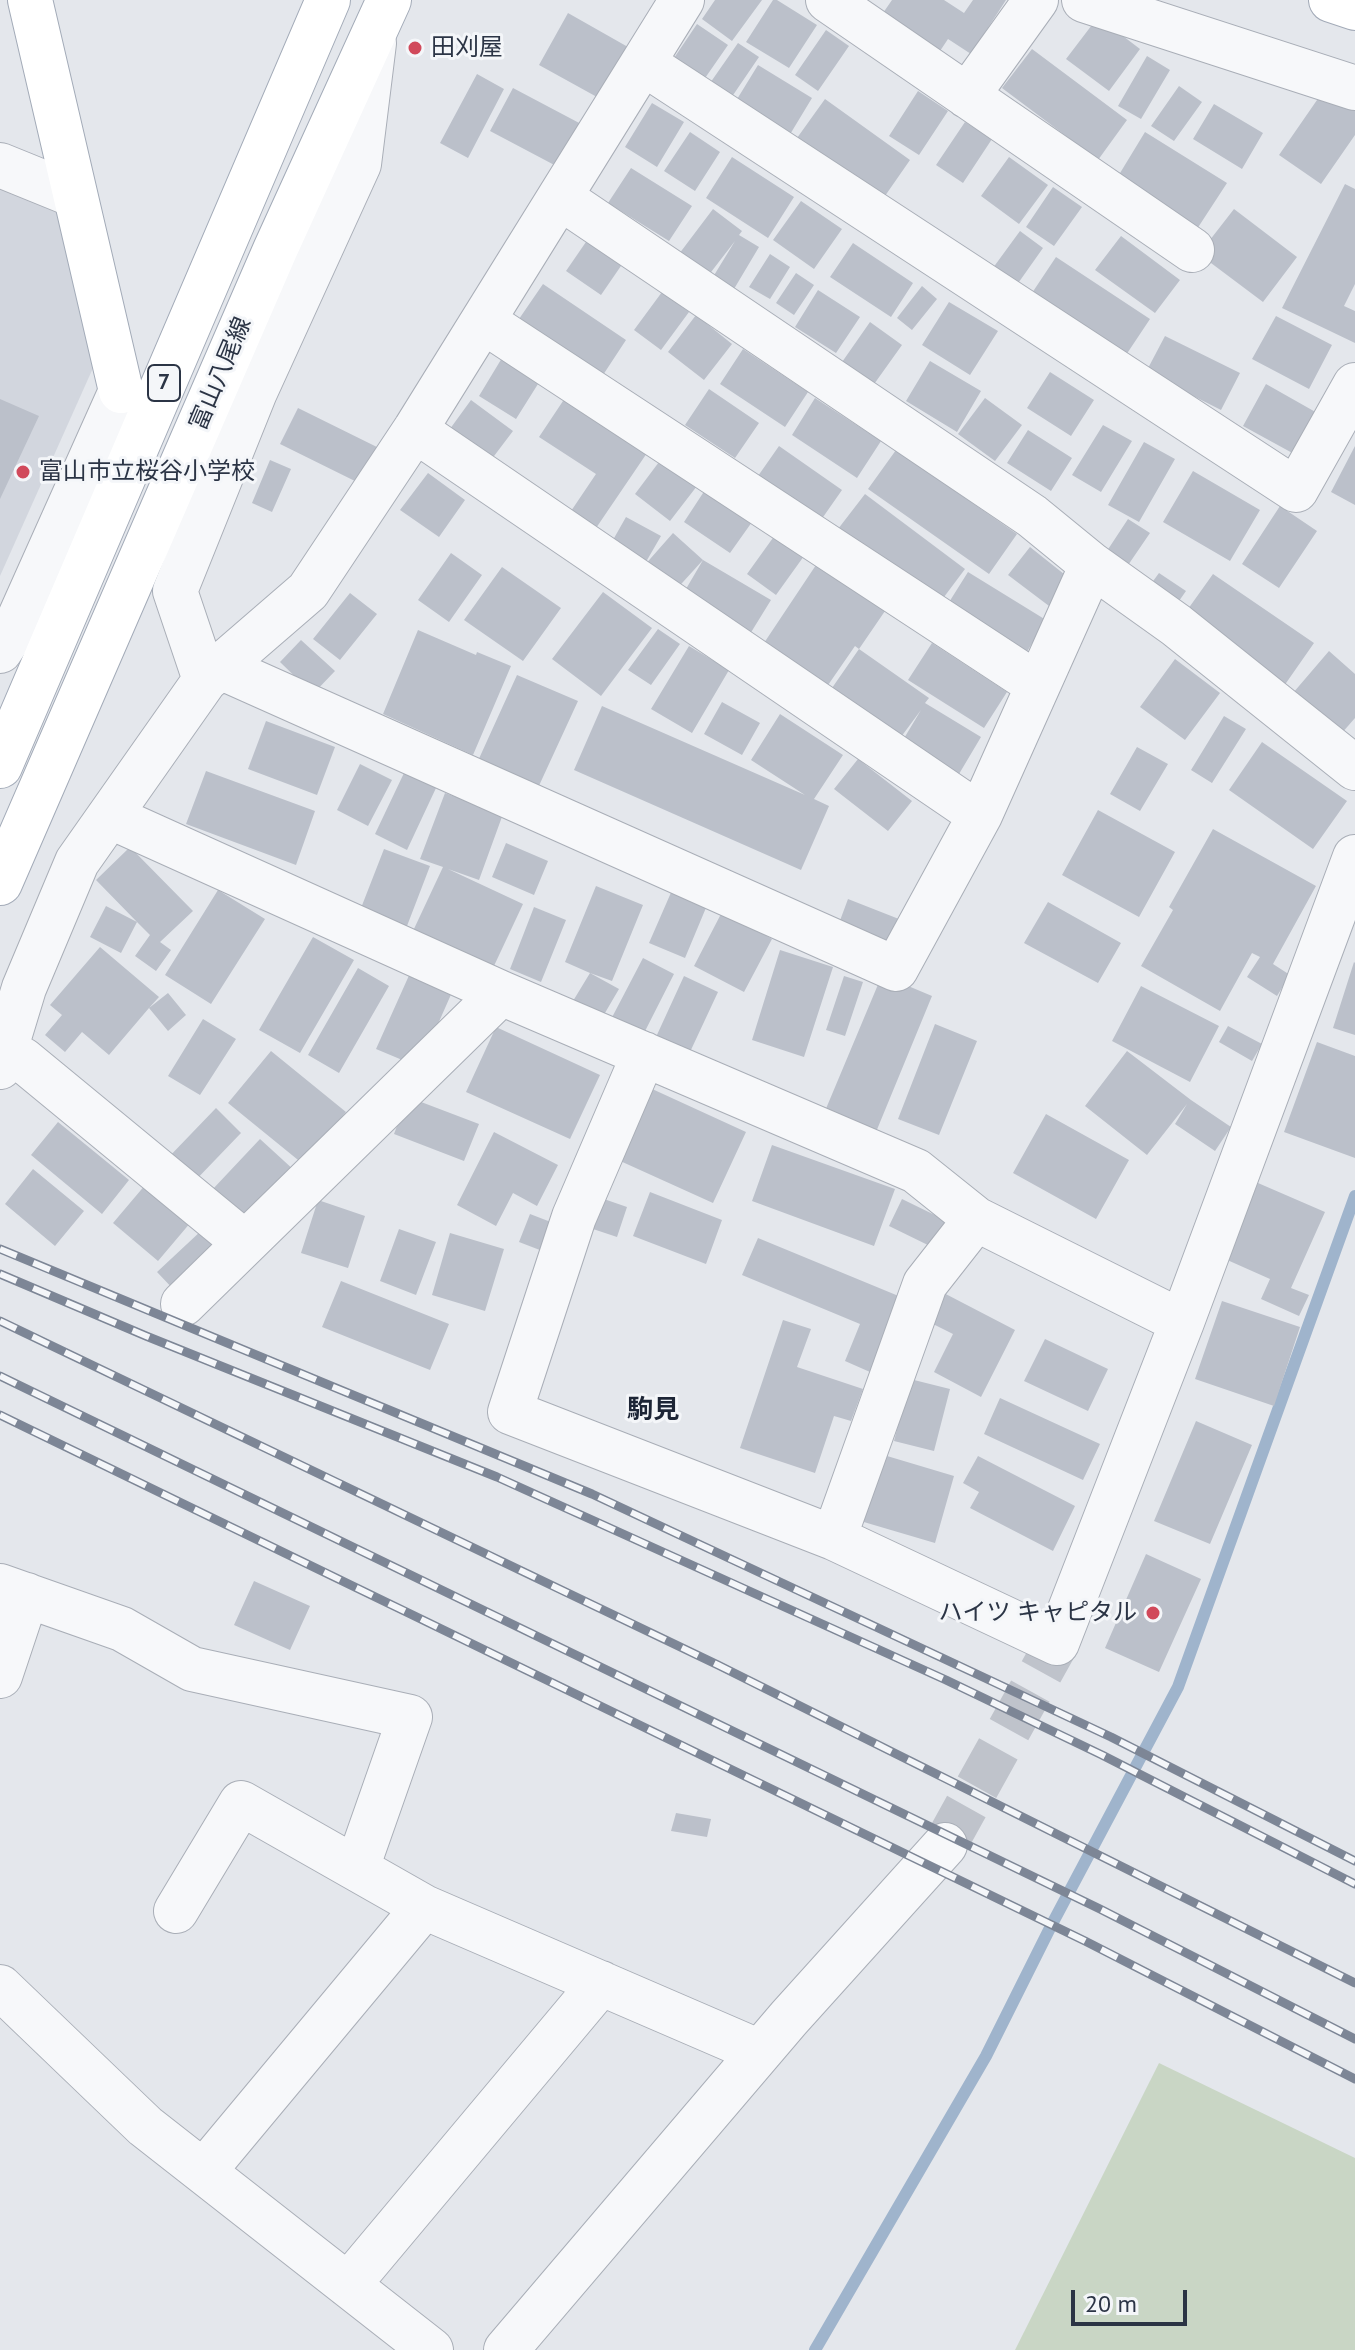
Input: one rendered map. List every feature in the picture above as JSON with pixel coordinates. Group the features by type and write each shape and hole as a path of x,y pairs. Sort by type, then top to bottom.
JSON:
{"main road":[{"name":"7","path":"30,0 121,391"},
{"name":"富山八尾線","path":"0,766 328,0"},
{"path":"1331,0 1355,8"},
{"name":"富山八尾線","path":"0,883 275,250 382,15"}],"street":[{"path":"244,1242 35,1070 3,1058 24,988 77,862 212,674 308,591 415,430 682,0"},
{"path":"828,0 1192,250"},
{"path":"967,96 1036,0"},
{"path":"1084,0 1355,88"},
{"path":"382,15 359,164 255,392 175,591 212,674 896,969 980,815 1092,565"},
{"path":"643,63 1296,490 1355,385"},
{"path":"0,165 74,195"},
{"path":"561,198 1032,516 1092,565 1176,625 1355,768"},
{"path":"483,321 1038,685"},
{"path":"0,651 14,630 121,391"},
{"path":"415,430 980,815"},
{"path":"111,817 501,993 916,1171 976,1219 1182,1322"},
{"path":"644,1054 574,1217 510,1412 834,1538 1057,1643 1182,1322 1355,857"},
{"path":"183,1304 501,993"},
{"path":"834,1538 925,1284 976,1219"},
{"path":"0,1676 13,1591 122,1629 192,1669 258,1686 410,1717 357,1868"},
{"path":"176,1911 241,1803 424,1907 760,2052"},
{"path":"506,2350 760,2052 945,1845"},
{"path":"204,2171 424,1907"},
{"path":"348,2285 601,1983"},
{"path":"0,1987 145,2126 431,2350"}],"shaded area":[{"name":"富山市立桜谷小学校","path":"0,188 58,213 93,368 0,576"}],"green space":[{"path":"1159,2063 1355,2158 1355,2350 1015,2350"}],"building":[{"path":"715,0 762,0 732,41 702,19"},
{"path":"773,0 817,25 789,68 746,42"},
{"path":"892,0 944,0 964,13 973,0 1006,0 971,54 948,39 940,51 883,13"},
{"path":"568,13 635,51 606,102 539,65"},
{"path":"1098,17 1140,49 1109,91 1066,59"},
{"path":"697,24 728,45 703,81 672,61"},
{"path":"826,30 849,46 818,91 795,75"},
{"path":"738,43 759,57 729,101 708,86"},
{"path":"1032,49 1127,120 1098,160 1002,88"},
{"path":"1147,56 1170,70 1141,119 1118,106"},
{"path":"758,65 812,98 786,141 731,109"},
{"path":"477,74 504,89 468,158 440,143"},
{"path":"1335,74 1355,87 1355,135 1321,184 1279,155"},
{"path":"1179,86 1202,102 1174,141 1151,126"},
{"path":"513,88 583,125 560,168 490,131"},
{"path":"918,91 948,111 919,155 889,136"},
{"path":"825,99 910,160 878,206 792,145"},
{"path":"652,103 684,122 657,167 625,147"},
{"path":"1214,104 1263,133 1242,169 1193,139"},
{"path":"965,122 992,139 963,183 936,165"},
{"path":"690,132 720,152 695,191 664,171"},
{"path":"1145,132 1227,183 1197,229 1117,178"},
{"path":"732,157 794,197 768,238 706,198"},
{"path":"1009,157 1048,185 1019,224 981,196"},
{"path":"631,168 692,206 669,241 608,203"},
{"path":"1345,184 1355,189 1355,284 1344,306 1355,311 1355,343 1282,308"},
{"path":"1053,187 1082,207 1054,246 1026,227"},
{"path":"801,201 842,229 814,269 773,240"},
{"path":"713,209 742,231 739,235 759,247 734,289 713,277 735,241 708,276 679,254"},
{"path":"1234,209 1297,257 1263,302 1199,254"},
{"path":"1020,231 1043,248 1014,289 990,272"},
{"path":"1121,236 1180,280 1155,313 1095,270"},
{"path":"588,239 623,263 601,295 566,271"},
{"path":"853,243 913,283 891,317 830,277"},
{"path":"770,254 790,267 770,299 749,287"},
{"path":"1056,257 1150,319 1122,361 1028,299"},
{"path":"796,273 814,285 794,315 776,303"},
{"path":"543,284 626,340 603,375 519,319"},
{"path":"922,286 937,299 912,330 897,318"},
{"path":"818,290 860,317 836,353 795,327"},
{"path":"662,292 689,312 661,350 634,330"},
{"path":"949,302 998,331 970,375 922,345"},
{"path":"696,315 732,344 704,380 668,352"},
{"path":"1276,316 1332,345 1309,389 1252,359"},
{"path":"870,322 902,345 872,387 840,365"},
{"path":"1165,336 1240,373 1221,410 1146,372"},
{"path":"743,349 808,392 785,427 720,384"},
{"path":"505,353 543,376 516,419 479,396"},
{"path":"930,361 981,391 957,432 906,401"},
{"path":"1050,372 1094,400 1071,436 1027,408"},
{"path":"1266,384 1319,414 1296,455 1243,426"},
{"path":"709,389 759,423 735,458 685,425"},
{"path":"565,398 647,453 592,534 567,517 596,474 539,437"},
{"path":"815,398 881,441 857,478 792,435"},
{"path":"985,398 1022,425 995,461 958,434"},
{"path":"0,399 39,416 0,499"},
{"path":"471,400 513,431 488,464 447,433"},
{"path":"298,408 383,450 365,486 280,444"},
{"path":"1103,425 1132,441 1101,492 1072,475"},
{"path":"1028,430 1072,458 1051,491 1007,463"},
{"path":"1144,442 1175,459 1139,522 1108,505"},
{"path":"779,446 842,490 821,520 758,476"},
{"path":"1355,446 1355,505 1331,492"},
{"path":"896,450 1017,534 989,574 868,489"},
{"path":"662,458 697,486 670,521 635,494"},
{"path":"270,460 291,469 272,512 252,503"},
{"path":"1193,471 1260,510 1230,561 1163,522"},
{"path":"428,473 465,500 439,537 400,510"},
{"path":"705,490 752,522 730,553 684,522"},
{"path":"865,494 965,569 938,605 838,529"},
{"path":"1280,506 1317,531 1279,588 1242,564"},
{"path":"626,517 661,536 643,567 673,533 703,560 673,593 609,547"},
{"path":"1128,519 1150,533 1122,574 1101,560"},
{"path":"775,535 804,556 776,595 747,574"},
{"path":"1030,547 1074,582 1053,609 1008,575"},
{"path":"451,553 482,575 449,622 418,600"},
{"path":"703,560 771,600 750,634 683,594"},
{"path":"816,565 885,611 859,649 855,646 826,688 762,646"},
{"path":"502,567 561,608 523,661 464,620"},
{"path":"968,572 1046,620 1025,655 946,607"},
{"path":"1159,573 1186,591 1172,611 1145,592"},
{"path":"1213,574 1314,643 1284,686 1183,616"},
{"path":"603,592 652,628 601,696 552,659"},
{"path":"350,593 377,614 340,660 313,639"},
{"path":"658,629 680,644 651,685 628,670"},
{"path":"418,630 511,666 473,755 383,714"},
{"path":"301,640 335,671 313,694 280,662"},
{"path":"932,643 1007,692 984,728 908,680"},
{"path":"689,646 729,670 692,733 651,709"},
{"path":"859,649 929,698 925,703 981,737 959,774 903,740 921,710 901,737 832,688"},
{"path":"1329,651 1355,674 1355,718 1341,734 1293,693"},
{"path":"1175,659 1220,693 1185,740 1140,707"},
{"path":"517,675 578,701 537,790 477,763"},
{"path":"722,702 760,723 742,755 704,734"},
{"path":"602,706 805,795 751,760 780,714 843,755 814,799 829,806 801,870 574,770"},
{"path":"1224,716 1246,729 1212,783 1191,770"},
{"path":"266,721 335,747 317,795 248,769"},
{"path":"1262,742 1347,801 1313,849 1229,790"},
{"path":"1137,747 1168,764 1140,811 1110,794"},
{"path":"858,759 912,801 888,831 834,789"},
{"path":"360,764 392,780 368,826 337,810"},
{"path":"206,771 315,811 296,865 186,824"},
{"path":"404,773 436,788 407,850 375,834"},
{"path":"445,793 503,814 479,880 448,869 523,904 493,968 413,931 443,867 420,859"},
{"path":"1098,810 1175,852 1139,917 1062,875"},
{"path":"1213,829 1316,886 1273,964 1290,975 1277,996 1247,977 1260,957 1252,953 1220,1011 1141,966 1173,910 1169,907"},
{"path":"506,843 548,861 534,895 492,877"},
{"path":"130,847 193,911 160,942 171,950 156,971 135,956 150,935 96,880"},
{"path":"384,849 430,866 407,926 361,908"},
{"path":"596,886 643,905 612,981 565,962"},
{"path":"673,888 708,903 685,958 649,943"},
{"path":"218,890 265,919 211,1004 165,975"},
{"path":"848,899 904,921 891,955 835,934"},
{"path":"1048,902 1121,943 1098,983 1024,943"},
{"path":"106,906 137,922 121,953 90,937"},
{"path":"534,907 566,920 541,982 510,969"},
{"path":"722,912 772,939 744,992 694,966"},
{"path":"313,937 354,960 300,1053 259,1030"},
{"path":"100,947 159,997 109,1055 82,1032 65,1052 45,1035 62,1015 50,1005"},
{"path":"780,950 833,967 804,1057 752,1040"},
{"path":"643,958 674,974 640,1041 608,1025"},
{"path":"1355,963 1355,1035 1333,1028"},
{"path":"358,968 389,986 339,1073 308,1055"},
{"path":"411,971 453,990 419,1067 376,1049"},
{"path":"590,973 619,989 602,1018 573,1001"},
{"path":"882,975 932,996 876,1132 825,1111"},
{"path":"684,976 718,992 690,1052 656,1037"},
{"path":"844,976 863,982 845,1036 826,1030"},
{"path":"1141,986 1219,1026 1190,1082 1112,1041"},
{"path":"168,993 186,1015 168,1031 149,1008"},
{"path":"203,1019 236,1039 200,1095 168,1076"},
{"path":"935,1024 977,1041 939,1135 898,1119"},
{"path":"1228,1026 1262,1044 1252,1061 1219,1042"},
{"path":"496,1027 600,1075 570,1139 466,1092"},
{"path":"1317,1042 1355,1056 1355,1158 1284,1132"},
{"path":"271,1051 346,1112 303,1164 228,1103"},
{"path":"1127,1051 1231,1127 1215,1151 1175,1124 1187,1104 1147,1155 1085,1106"},
{"path":"650,1088 746,1132 713,1203 618,1160"},
{"path":"408,1097 479,1124 464,1161 394,1134"},
{"path":"216,1108 241,1133 191,1185 165,1161"},
{"path":"1046,1114 1129,1160 1096,1219 1013,1173"},
{"path":"58,1122 129,1180 102,1214 31,1155"},
{"path":"494,1132 558,1165 537,1206 513,1193 496,1226 457,1205"},
{"path":"260,1139 295,1171 246,1222 212,1190"},
{"path":"772,1145 895,1189 874,1246 752,1201"},
{"path":"33,1169 84,1211 55,1246 5,1204"},
{"path":"1258,1183 1325,1212 1291,1288 1309,1295 1299,1316 1261,1299 1270,1279 1225,1259"},
{"path":"146,1184 191,1222 158,1261 113,1223"},
{"path":"650,1192 722,1220 706,1264 633,1236"},
{"path":"601,1198 627,1207 617,1237 590,1228"},
{"path":"902,1199 947,1221 934,1248 889,1226"},
{"path":"318,1200 365,1216 348,1268 301,1253"},
{"path":"530,1214 556,1224 545,1252 519,1242"},
{"path":"399,1229 436,1242 416,1295 380,1281"},
{"path":"202,1230 221,1249 176,1292 157,1272"},
{"path":"450,1233 504,1249 485,1311 432,1295"},
{"path":"758,1238 901,1297 870,1372 845,1361 860,1324 742,1275"},
{"path":"341,1281 449,1324 430,1370 322,1327"},
{"path":"938,1290 1015,1330 981,1397 934,1372 953,1334 923,1319"},
{"path":"1222,1301 1300,1327 1274,1406 1195,1379"},
{"path":"783,1320 811,1329 797,1367 863,1389 851,1421 834,1416 815,1473 740,1448"},
{"path":"1045,1339 1108,1369 1088,1411 1024,1381"},
{"path":"910,1379 950,1389 934,1451 894,1441"},
{"path":"1000,1398 1100,1444 1083,1480 984,1434"},
{"path":"1196,1421 1252,1445 1210,1544 1154,1521"},
{"path":"877,1453 954,1476 935,1543 857,1520"},
{"path":"978,1456 1075,1506 1053,1551 970,1508 979,1492 963,1483"},
{"name":"ハイツ キャピタル","path":"1146,1554 1201,1579 1159,1672 1105,1648"},
{"path":"254,1581 310,1606 290,1650 234,1625"},
{"path":"676,1813 711,1819 707,1837 671,1831"}],"waterway":[{"path":"815,2350 986,2056 1178,1687 1355,1196"}],"tunnel":[{"path":"945,1845 1057,1643"}],"railway":[{"path":"0,1249 592,1494 1111,1737 1355,1861"},
{"path":"0,1274 497,1477 946,1680 1102,1755 1355,1884"},
{"path":"0,1321 718,1665 1355,1983"},
{"path":"0,1376 1100,1909 1355,2039"},
{"path":"0,1415 1085,1941 1355,2079"}],"place":[{"name":"田刈屋","path":"415,48"},
{"name":"富山市立桜谷小学校","path":"23,472"},
{"name":"ハイツ キャピタル","path":"1153,1613"}],"district":[{"name":"駒見","path":"653,1411"}]}
